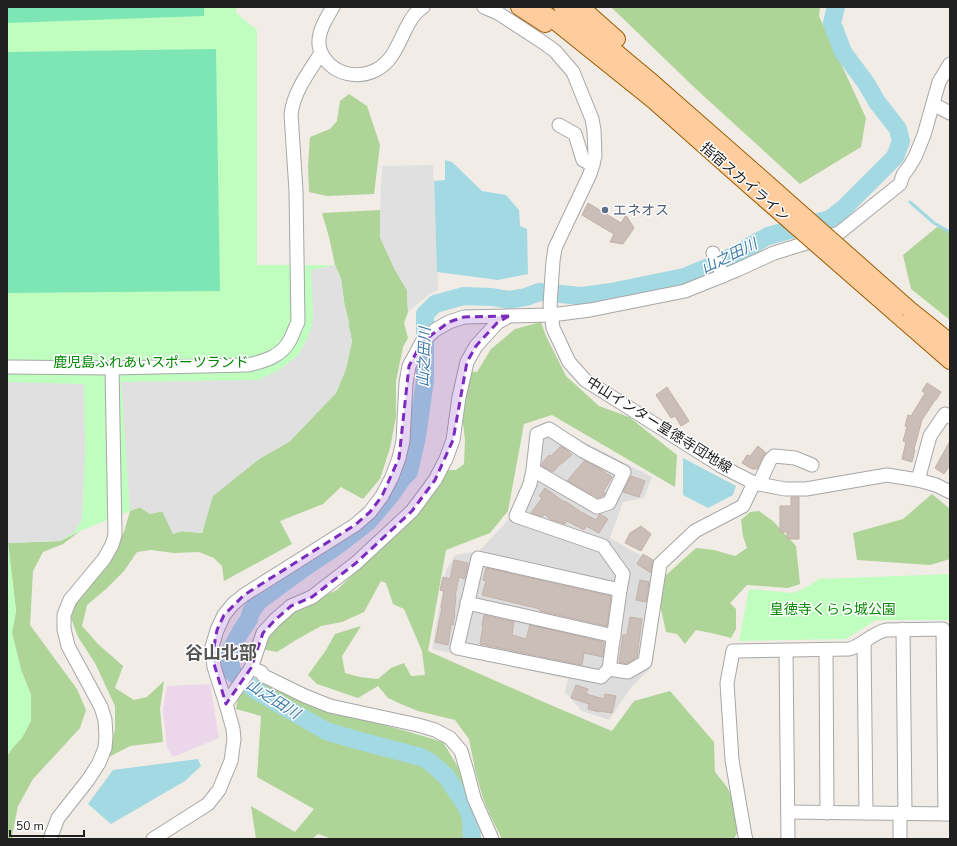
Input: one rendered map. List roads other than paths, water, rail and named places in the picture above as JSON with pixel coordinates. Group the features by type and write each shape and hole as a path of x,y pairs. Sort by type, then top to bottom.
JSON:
{"main road":[{"path":"519,7 559,34 634,91 654,101"},
{"name":"指宿スカイライン","path":"537,7 654,101 752,188 902,311 950,342"},
{"name":"指宿スカイライン","path":"562,7 596,34 768,184 902,311 950,361"},
{"path":"581,7 601,24 641,63 653,83"}],"street":[{"path":"333,7 320,36 320,53 328,64 337,70 354,75 364,74 384,65 392,56 409,23 417,12 423,7"},
{"name":"中山インター皇徳寺団地線","path":"484,7 541,40 555,51 573,72 592,119 595,156 587,181 555,248 550,310 553,328 569,362 585,380 721,466 757,483 784,489 806,489 888,475 918,480 936,485 950,492"},
{"path":"7,368 112,368 248,365 264,361 278,354 290,341 298,322 296,191 292,106 296,94 320,53"},
{"path":"153,839 208,804 219,790 231,761 234,739 229,698 214,667 212,657 212,647 217,630 224,615 244,594 355,525 370,512 382,496 392,477 399,458 403,441 406,383 409,366 422,342 435,330 449,322 464,317 509,316 550,310 590,310 685,291 774,253 839,233 900,184 903,174 915,156 924,135 939,82 950,64"},
{"path":"933,104 950,114"},
{"path":"559,125 575,134 583,160 593,165"},
{"path":"713,253 723,276"},
{"path":"229,698 249,672 263,633 275,620 291,606 312,597 356,563 412,511 436,480 446,459 452,440 459,397 467,362 476,346 486,335 497,323 509,316"},
{"path":"50,839 58,818 88,780 99,763 105,748 105,720 101,708 68,646 64,629 64,615 70,600 104,559 112,545 115,535 112,368"},
{"path":"918,480 930,436 945,414 950,417"},
{"path":"533,470 597,507 609,503 624,472 583,451 549,429 537,434 530,484 516,516 603,546 623,574 609,670 601,677 457,648 478,558 620,590"},
{"path":"609,670 628,672 645,662 660,564 695,531 743,506 770,460 774,456 795,458 812,464"},
{"path":"467,603 614,636"},
{"path":"746,839 732,760 727,683 733,651 849,649 854,648 886,630 943,628 948,814 788,812"},
{"path":"900,839 902,813 903,630"},
{"path":"864,642 866,813"},
{"path":"826,650 827,813"},
{"path":"786,651 788,839"},
{"path":"249,672 261,672 264,676 305,696 330,706 418,725 435,730 450,738 461,751 474,798 492,839"}],"water":[{"path":"445,160 452,162 482,191 506,195 519,210 520,226 527,229 528,274 498,280 437,272 434,181 445,180"},
{"path":"683,458 736,486 733,495 708,508 683,495"},
{"path":"198,759 201,766 185,781 111,824 88,804 113,770"}],"waterway":[{"name":"山之田川","path":"472,839 471,819 467,807 446,776 430,762 421,757 326,731 258,692 232,672 229,653 249,619 251,612 259,601 337,546 368,522 409,472 417,437 425,380 425,314 435,304 464,296 492,297 509,300 526,297 539,292 582,296 611,292 684,277 723,261 768,236 830,219 843,209 895,157 901,141 898,129 877,102 866,83 843,52 832,23 836,7"},
{"path":"910,202 934,223 950,232"}],"place":[{"name":"エネオス","path":"605,210"}],"district":[{"name":"谷山北部","path":"221,653"}],"park label":[{"name":"鹿児島ふれあいスポーツランド","path":"151,362"},
{"name":"皇徳寺くらら城公園","path":"833,609"}]}
